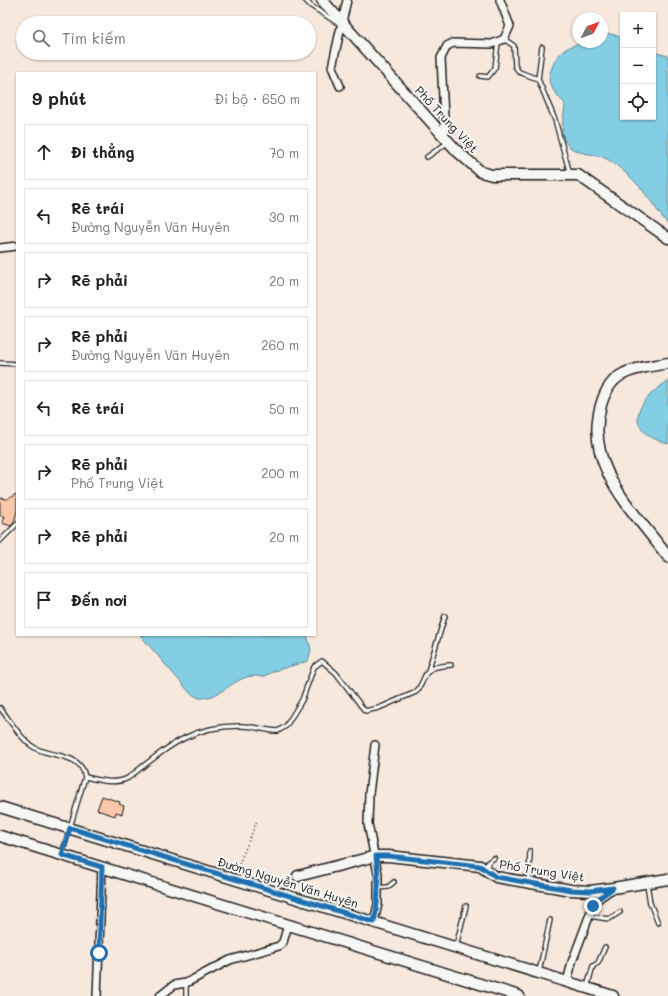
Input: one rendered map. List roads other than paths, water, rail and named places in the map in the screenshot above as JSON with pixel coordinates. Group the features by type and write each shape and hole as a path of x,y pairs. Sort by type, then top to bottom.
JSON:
{"street":[{"name":"Phố Trung Việt","path":"322,0 446,140 481,172 492,175 570,175 584,178 668,238"},
{"path":"340,86 332,67 346,0"},
{"path":"446,140 441,58 444,51 453,43 501,41 510,26 500,0"},
{"path":"0,248 16,246"},
{"path":"668,363 625,373 612,381 603,397 599,411 597,444 604,466 615,488 668,557"},
{"path":"374,922 378,904 378,888 376,856 368,824 375,745"},
{"name":"Đường Nguyễn Văn Huyên","path":"0,807 613,996"},
{"path":"0,836 519,996"},
{"name":"Phố Trung Việt","path":"298,876 376,856 388,856 480,866 496,877 571,890 590,891 668,879"},
{"path":"97,996 102,867"},
{"path":"567,982 572,962 593,906 598,899 613,888"},
{"path":"160,996 174,985 186,983 230,960 279,946 283,942 288,925"}],"lane":[{"path":"305,0 310,6 341,23"},
{"path":"480,76 488,77 493,72 501,41 514,46 515,66 519,72 538,79"},
{"path":"542,46 538,79 555,120 570,175"},
{"path":"427,157 446,140"},
{"path":"0,363 16,364"},
{"path":"0,541 16,525"},
{"path":"85,777 120,782 128,778 180,739 198,731 216,727 244,726 278,731 286,726 302,700 314,667 322,661 336,673 365,712 375,710 416,692 420,688 428,671 445,616"},
{"path":"428,671 436,667 451,665"},
{"path":"0,708 29,743 36,748 76,760 81,764 85,777 62,855"},
{"path":"529,883 530,850"},
{"path":"486,870 488,862 494,858"},
{"path":"378,888 388,887 394,882"},
{"path":"647,883 650,903 658,923"},
{"path":"456,947 466,906"},
{"path":"589,916 609,919 620,912"},
{"path":"538,973 550,920"},
{"path":"586,988 594,966 598,963 605,947"},
{"path":"186,983 186,996"}],"water":[{"path":"608,34 620,38 620,120 656,120 656,53 668,56 668,224 640,187 622,170 607,159 574,150 566,143 562,134 565,104 550,84 549,77 557,58 567,48 572,46 572,48 608,48"},
{"path":"668,381 668,444 653,438 644,431 639,423 638,415 641,406 647,398"},
{"path":"141,636 307,636 311,650 308,661 277,670 262,677 253,676 245,678 237,681 215,695 208,697 199,698 190,693"}]}
